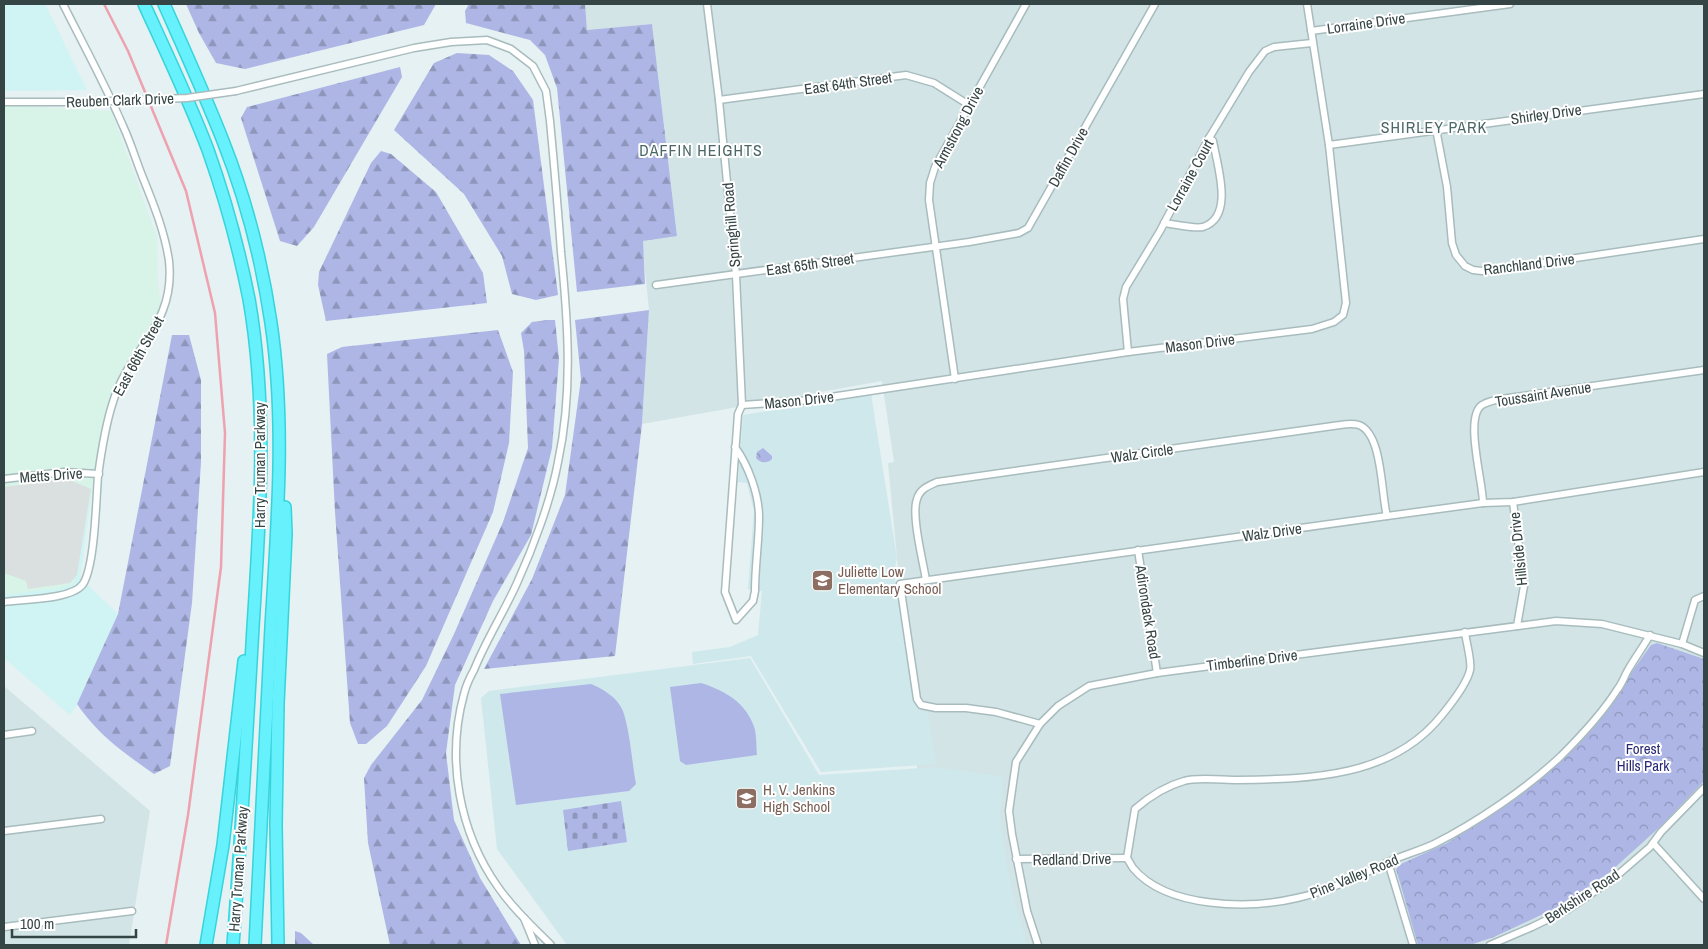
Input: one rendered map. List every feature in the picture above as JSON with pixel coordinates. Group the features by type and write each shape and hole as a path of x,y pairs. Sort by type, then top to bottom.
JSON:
{"highway":[{"name":"Harry Truman Parkway","path":"144,4 207,149 229,218 248,297 256,354 262,428 262,472 242,830 233,945"},
{"name":"Harry Truman Parkway","path":"164,4 224,143 242,198 266,294 277,383 280,473 262,786 256,945"},
{"path":"277,383 285,472 286,525 278,704 276,825 278,945"},
{"path":"206,945 223,845 244,659 256,585"}],"street":[{"name":"East 66th Street","path":"4,602 62,595 74,592 83,583 90,562 98,474 109,417 123,377 160,320 165,306 168,286 169,262 155,208 123,126 63,4"},
{"name":"Springhill Road","path":"707,4 719,100 736,275 742,405 738,414 735,447 725,592 736,620 753,601 759,515 754,490 740,454 735,447"},
{"name":"Armstrong Drive","path":"955,379 929,200 930,183 935,167 1026,4"},
{"name":"Daffin Drive","path":"935,247 1019,233 1028,228 1155,4"},
{"name":"Mason Drive","path":"742,405 811,400 1128,352 1312,329 1334,322 1343,315 1346,303 1329,145 1312,43 1308,4"},
{"name":"Lorraine Drive","path":"1311,31 1510,4"},
{"name":"Reuben Clark Drive","path":"4,102 88,102 187,98 236,91 414,48 451,42 487,40 511,49 533,66 546,91 554,168 569,341 565,424 558,464 540,526 518,582 478,660 464,693 457,729 456,760 458,786 466,825 498,887 523,917"},
{"name":"Lorraine Court","path":"1128,352 1123,299 1126,286 1164,223 1209,138 1249,72 1265,51 1274,47 1312,43"},
{"name":"East 64th Street","path":"719,100 906,74 934,83 969,104"},
{"name":"Shirley Drive","path":"1329,145 1704,94"},
{"name":"Ranchland Drive","path":"1436,129 1448,187 1452,243 1456,255 1465,266 1473,270 1482,271 1522,266 1704,239"},
{"path":"1164,223 1203,226 1216,218 1220,212 1222,192 1213,141 1209,138"},
{"name":"East 65th Street","path":"656,285 935,247"},
{"name":"Toussaint Avenue","path":"1483,503 1474,438 1474,416 1481,405 1501,399 1704,370"},
{"name":"Walz Circle","path":"926,580 915,509 917,497 924,487 937,482 1330,426 1353,423 1362,426 1370,436 1375,446 1382,473 1387,516"},
{"name":"Metts Drive","path":"4,479 64,472 98,474"},
{"name":"Walz Drive","path":"1040,724 996,712 966,708 920,706 917,699 900,584 1483,503 1513,502 1704,472"},
{"name":"Hillside Drive","path":"1513,502 1524,586 1517,626"},
{"name":"Adirondack Road","path":"1138,550 1157,673"},
{"path":"1682,644 1695,600 1704,596"},
{"name":"Timberline Drive","path":"1038,945 1027,910 1016,860 1009,811 1016,762 1040,724 1058,706 1089,686 1157,673 1556,621 1602,624 1682,644 1704,653"},
{"path":"1127,858 1135,809 1151,795 1185,780 1288,779 1346,772 1389,758 1409,745 1435,724 1457,696 1470,670 1465,632"},
{"name":"Pine Valley Road","path":"1127,858 1133,868 1163,890 1183,898 1219,904 1266,903 1298,898 1356,878 1388,862 1433,844 1472,822 1536,777 1561,756 1594,720 1618,690 1650,635"},
{"path":"4,735 32,731"},
{"name":"Berkshire Road","path":"1490,945 1567,910 1613,879 1650,847 1704,788"},
{"path":"4,831 101,819"},
{"path":"1652,843 1704,900"},
{"name":"Redland Drive","path":"1016,860 1127,858"},
{"path":"1388,862 1413,945"},
{"path":"4,927 132,911"},
{"path":"523,917 535,945"},
{"path":"523,917 551,945"}],"shaded area":[{"path":"4,4 45,4 87,90 4,91"},
{"path":"585,4 1704,4 1704,945 934,945 888,463 894,462 882,381 642,424 649,310 642,241 677,235 652,24 587,30"},
{"path":"4,105 111,111 157,237 158,285 161,304 160,314 109,398 74,584 60,588 4,595"},
{"name":"Juliette Low Elementary School","path":"871,394 897,558 894,572 913,701 920,710 928,714 936,764 821,772 751,656 693,664 692,652 730,647 758,635 762,591 748,589 754,511 747,483 738,482 743,415"},
{"path":"99,441 80,578 118,614 77,704 70,715 4,658 4,458"},
{"path":"67,479 91,489 77,575 70,583 28,589 26,581 4,573 4,487"},
{"name":"H. V. Jenkins High School","path":"750,658 819,775 936,767 1003,777 1000,819 1008,871 1027,945 567,945 497,849 481,698 489,691"},
{"path":"4,686 150,811 129,945 4,945"}],"green space":[{"path":"186,4 436,4 424,25 245,69 216,63 199,33"},
{"path":"469,4 585,4 587,30 652,24 677,236 643,241 645,284 577,292 557,88 545,55 530,40 466,23 465,11"},
{"path":"457,53 489,55 513,71 533,100 558,295 536,300 512,294 502,256 464,194 394,130 434,63"},
{"path":"400,67 402,77 314,227 297,246 280,241 241,118 247,107"},
{"path":"381,151 391,154 436,192 483,273 487,303 326,321 318,285 319,272 371,163"},
{"path":"649,310 642,424 615,656 484,669 532,579 565,495 581,379 575,320"},
{"path":"555,320 559,359 552,448 531,535 493,601 455,685 446,753 454,820 480,878 521,945 390,945 368,843 364,778 371,765 422,700 454,634 503,522 528,448 524,351 521,333 532,322"},
{"path":"498,330 513,372 509,443 493,512 426,666 387,726 366,744 358,744 350,723 335,512 327,354 342,347"},
{"path":"172,335 189,335 201,380 201,462 192,603 170,766 154,774 122,751 103,734 77,704 118,614"},
{"path":"763,448 772,456 772,459 768,462 762,462 756,458 757,452"},
{"name":"Forest Hills Park","path":"1657,643 1704,659 1704,781 1662,825 1610,872 1560,906 1494,937 1470,945 1418,945 1396,869 1401,864 1447,843 1500,809 1542,775 1608,705 1651,645"},
{"path":"701,683 725,693 744,709 754,727 757,755 686,765 680,761 670,687"},
{"path":"591,684 605,691 623,711 636,784 629,791 516,805 500,694"},
{"path":"621,801 627,842 568,851 563,810"},
{"path":"295,931 301,933 314,945 295,945"}],"waterway":[{"path":"104,4 128,51 186,191 215,313 225,433 221,567 188,815 166,945"}],"place":[{"name":"Juliette Low Elementary School","path":"822,580"},
{"name":"H. V. Jenkins High School","path":"747,798"}],"district":[{"name":"SHIRLEY PARK","path":"1434,127"},
{"name":"DAFFIN HEIGHTS","path":"701,150"}]}
